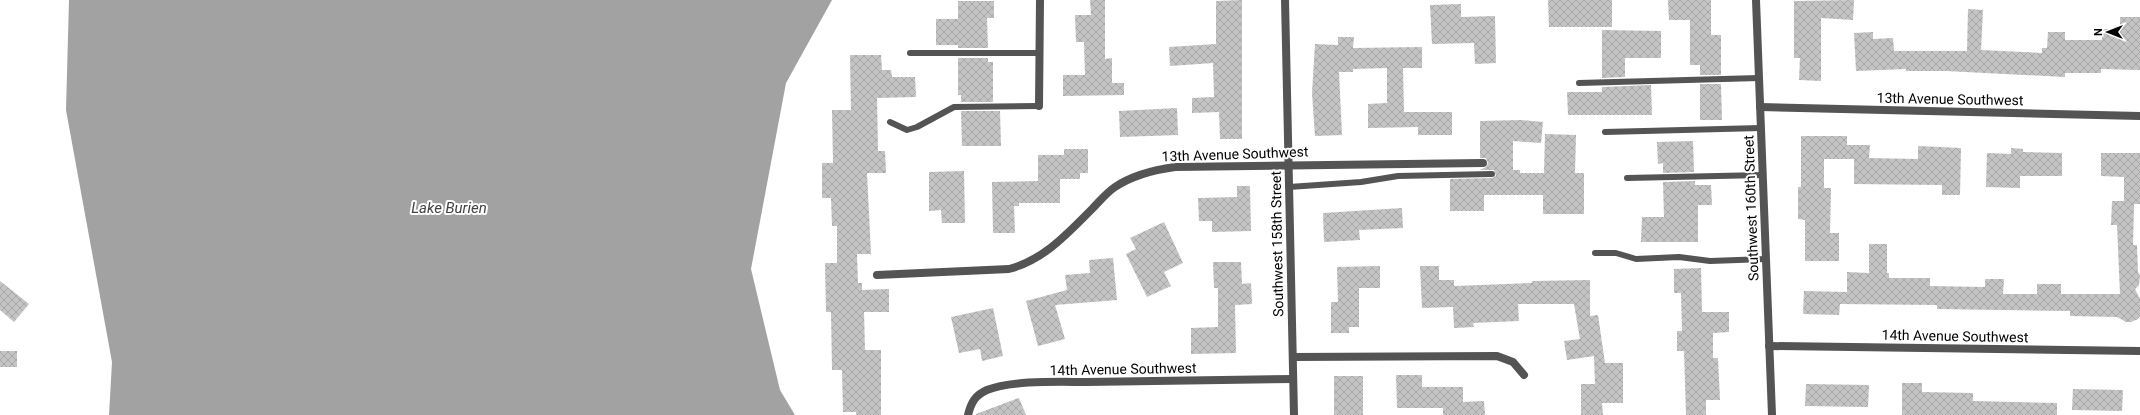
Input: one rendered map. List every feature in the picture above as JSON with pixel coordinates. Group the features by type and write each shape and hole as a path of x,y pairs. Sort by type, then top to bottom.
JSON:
{"street":[{"path":"1039,106 1040,0"},
{"name":"Southwest 158th Street","path":"1285,0 1294,415"},
{"name":"Southwest 160th Street","path":"1756,0 1772,415"},
{"name":"13th Avenue Southwest","path":"1760,107 2140,116"},
{"name":"13th Avenue Southwest","path":"876,275 1009,269 1024,265 1038,258 1055,245 1113,188 1130,179 1158,169 1175,167 1483,163"},
{"name":"14th Avenue Southwest","path":"1769,346 2140,351"},
{"path":"1293,357 1497,356 1513,362 1524,375"},
{"name":"14th Avenue Southwest","path":"968,415 971,404 976,397 986,390 1004,385 1054,382 1293,379"}],"lane":[{"path":"910,53 1039,52"},
{"path":"1578,82 1759,78"},
{"path":"890,122 907,130 917,127 954,107 1039,106"},
{"path":"1605,132 1761,128"},
{"path":"1289,187 1361,182 1398,176 1492,174"},
{"path":"1627,178 1763,175"},
{"path":"1595,253 1616,253 1636,259 1679,257 1710,260 1766,259"}],"water":[{"name":"Lake Burien","path":"69,0 832,0 786,83 751,269 780,390 795,415 109,415 112,362 66,110"}],"building":[{"path":"1090,0 1105,0 1105,59 1112,58 1112,83 1124,83 1124,95 1063,96 1063,75 1085,75 1084,42 1076,42 1075,15 1091,15"},
{"path":"1242,0 1242,139 1220,139 1219,112 1192,113 1192,98 1214,97 1213,63 1170,66 1169,47 1216,44 1216,1"},
{"path":"1548,0 1612,0 1612,27 1549,27"},
{"path":"1668,0 1711,0 1711,35 1721,35 1721,75 1700,75 1700,65 1690,65 1690,20 1669,20"},
{"path":"1854,0 1853,20 1821,18 1821,81 1799,80 1800,58 1794,58 1794,1"},
{"path":"958,1 994,1 994,18 987,18 988,48 958,48 958,45 936,45 936,19 958,19"},
{"path":"1461,4 1461,17 1495,16 1496,63 1475,64 1474,43 1432,44 1430,5"},
{"path":"1968,9 1983,10 1981,50 2042,53 2042,48 2047,48 2048,32 2065,32 2065,40 2102,40 2102,29 2120,29 2120,17 2140,17 2140,70 2101,69 2101,73 2065,73 2065,77 1946,71 1906,71 1906,69 1856,71 1854,33 1873,32 1873,39 1893,38 1894,51 1967,51"},
{"path":"1602,30 1661,31 1661,58 1625,58 1625,77 1602,78"},
{"path":"1338,37 1354,37 1353,48 1422,47 1422,68 1403,68 1404,112 1452,112 1452,135 1418,135 1418,127 1368,128 1368,104 1387,103 1387,68 1353,69 1353,72 1339,72 1342,135 1315,136 1312,93 1315,44 1338,45"},
{"path":"850,55 881,55 882,70 891,70 892,77 915,77 916,97 877,98 878,151 885,151 886,173 867,173 871,254 857,254 858,283 862,283 862,290 889,289 889,312 864,312 865,350 881,350 881,415 856,415 856,412 843,412 842,370 832,370 831,312 826,312 825,263 837,263 837,226 832,226 831,198 822,198 822,163 833,163 832,110 851,110"},
{"path":"958,58 988,58 988,62 993,62 993,102 961,102 961,95 958,95"},
{"path":"1700,84 1721,84 1722,120 1700,120"},
{"path":"1651,85 1652,115 1568,115 1567,92 1602,92 1602,87"},
{"path":"1177,108 1178,135 1120,137 1119,111"},
{"path":"961,111 1000,111 1001,146 962,146"},
{"path":"1521,120 1543,122 1541,143 1513,141 1513,170 1520,170 1520,173 1544,173 1545,134 1576,135 1575,173 1584,173 1584,214 1543,214 1543,195 1484,195 1484,211 1450,211 1450,179 1492,178 1496,176 1494,170 1480,170 1486,167 1488,163 1486,158 1480,158 1480,121"},
{"path":"1801,136 1847,136 1847,145 1870,145 1869,158 1918,159 1918,146 1961,148 1960,195 1942,195 1942,185 1854,184 1854,159 1824,159 1824,188 1831,188 1830,233 1839,233 1839,261 1805,261 1805,220 1798,219 1798,187 1801,187"},
{"path":"1693,141 1694,172 1663,173 1663,163 1658,164 1657,142"},
{"path":"2011,148 2023,149 2023,152 2062,153 2062,176 2020,176 2020,188 1986,187 1987,153 2011,154"},
{"path":"1064,149 1088,149 1088,173 1080,173 1080,179 1060,179 1060,203 1019,203 1019,206 1014,206 1015,233 993,233 992,182 1038,181 1038,155 1064,155"},
{"path":"2101,153 2140,153 2140,204 2134,204 2133,245 2137,245 2138,272 2140,276 2139,285 2135,289 2140,299 2140,316 2138,319 2131,322 2126,322 2117,317 2070,316 2070,311 1937,309 1937,305 1840,304 1839,315 1803,314 1804,291 1847,292 1847,272 1869,273 1869,244 1887,244 1887,273 1889,273 1889,278 1930,278 1930,286 1985,287 1985,279 2004,279 2003,294 2037,294 2037,284 2061,284 2061,294 2120,294 2117,225 2111,225 2112,201 2124,201 2124,177 2101,176"},
{"path":"964,171 965,223 942,223 941,210 929,211 929,172"},
{"path":"1695,181 1695,185 1711,185 1712,205 1698,205 1698,242 1641,242 1642,217 1664,217 1663,182"},
{"path":"1237,186 1250,186 1251,231 1212,232 1212,221 1199,221 1198,198 1237,197"},
{"path":"1402,208 1403,228 1359,230 1360,240 1324,242 1323,213"},
{"path":"1164,222 1183,263 1164,272 1171,286 1147,297 1126,254 1136,249 1130,238"},
{"path":"1113,258 1117,300 1055,305 1065,339 1038,346 1026,301 1067,290 1065,275 1090,273 1089,260"},
{"path":"1213,262 1241,262 1242,284 1251,283 1252,304 1235,305 1236,353 1191,354 1191,328 1218,327 1218,288 1214,288"},
{"path":"1380,266 1380,288 1359,288 1359,327 1349,327 1349,333 1331,333 1331,302 1338,302 1337,267"},
{"path":"1420,266 1439,266 1439,280 1454,280 1454,286 1532,283 1532,281 1590,280 1590,316 1598,315 1605,363 1623,363 1623,403 1602,403 1603,415 1581,415 1581,384 1595,384 1594,356 1567,360 1564,341 1580,339 1574,304 1518,304 1519,321 1473,323 1474,327 1454,328 1453,307 1422,308"},
{"path":"1701,268 1702,312 1729,312 1729,332 1713,333 1713,358 1718,358 1720,400 1706,400 1706,415 1686,415 1684,351 1677,351 1677,331 1682,331 1681,293 1674,293 1674,269"},
{"path":"0,281 29,304 14,322 0,310"},
{"path":"993,308 1003,356 982,361 980,349 959,353 951,317"},
{"path":"0,351 17,351 17,367 0,367"},
{"path":"1396,375 1422,375 1422,387 1463,387 1463,402 1484,401 1485,415 1443,415 1443,408 1397,408"},
{"path":"1334,376 1363,376 1363,415 1334,415"},
{"path":"1902,383 1922,383 1922,392 1973,393 1973,401 2057,403 2057,415 1902,415"},
{"path":"1806,384 1869,385 1868,407 1805,406"},
{"path":"2073,389 2123,390 2122,411 2072,410"},
{"path":"1019,398 1026,415 976,415 976,414"}]}
